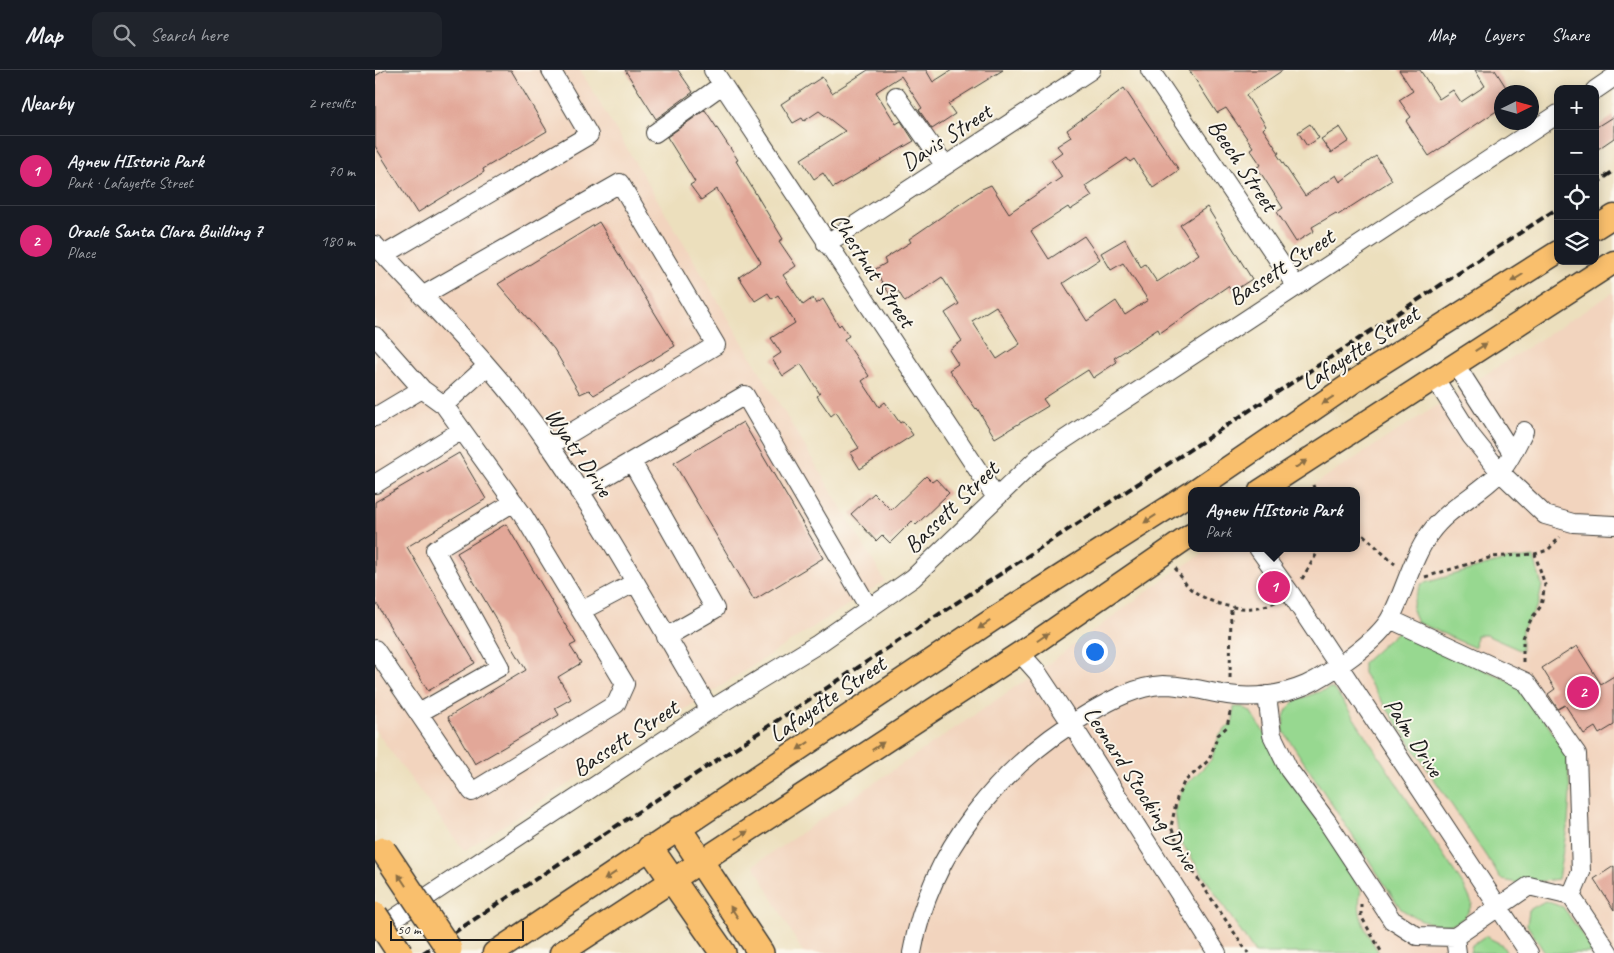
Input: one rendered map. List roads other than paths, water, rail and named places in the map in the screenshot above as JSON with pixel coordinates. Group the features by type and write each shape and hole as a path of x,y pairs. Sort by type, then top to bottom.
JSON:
{"highway":[{"path":"679,829 761,953"},
{"path":"379,844 451,953"},
{"path":"650,848 723,953"},
{"path":"375,915 400,953"}],"main road":[{"path":"1599,225 1614,216"},
{"name":"Lafayette Street","path":"1206,487 1368,372 1554,255"},
{"path":"1266,487 1614,262"},
{"name":"Lafayette Street","path":"494,953 995,618 1188,498"},
{"path":"561,953 1020,653 1188,537"}],"street":[{"path":"380,250 589,136 551,70"},
{"name":"Chestnut Street","path":"713,70 826,244 995,496"},
{"name":"Davis Street","path":"826,244 1091,70"},
{"name":"Beech Street","path":"1150,70 1296,286"},
{"path":"655,133 723,85"},
{"path":"896,96 945,166"},
{"name":"Bassett Street","path":"375,931 710,710 818,644 913,578 960,534 995,496 1041,454 1554,117"},
{"path":"422,296 620,182 715,345 549,446"},
{"name":"Wyatt Drive","path":"380,250 487,366 549,446 579,492 710,710"},
{"path":"375,336 422,389 444,405 514,502 625,684 616,704 472,792 375,649"},
{"path":"1455,364 1512,453"},
{"path":"444,405 487,366"},
{"path":"1434,378 1471,436 1500,472 1545,515 1573,523 1614,525"},
{"path":"375,417 422,389"},
{"path":"579,492 745,395 869,608"},
{"path":"375,484 462,430"},
{"path":"912,953 926,901 941,864 980,804 1014,768 1071,723 1103,704 1130,692 1162,685 1230,696 1267,695 1306,685 1339,666 1359,652 1390,619 1429,534 1452,509 1500,472 1525,431"},
{"path":"632,462 715,609 666,637"},
{"path":"419,713 500,668 435,550 514,502"},
{"name":"Palm Drive","path":"1261,552 1291,594 1529,953"},
{"path":"581,611 634,583"},
{"path":"1390,619 1526,682 1577,754 1581,872 1571,896"},
{"name":"Leonard Stocking Drive","path":"1020,653 1037,672 1071,723 1217,953"},
{"path":"1267,695 1272,735 1289,770 1326,820 1392,920 1417,936 1456,945 1499,908 1529,886 1571,896 1609,953"}],"railway":[{"path":"1599,181 1614,171"},
{"path":"423,953 1554,211"}],"place":[{"name":"Agnew HIstoric Park","path":"1274,587"},
{"name":"Oracle Santa Clara Building 7","path":"1583,692"}]}
